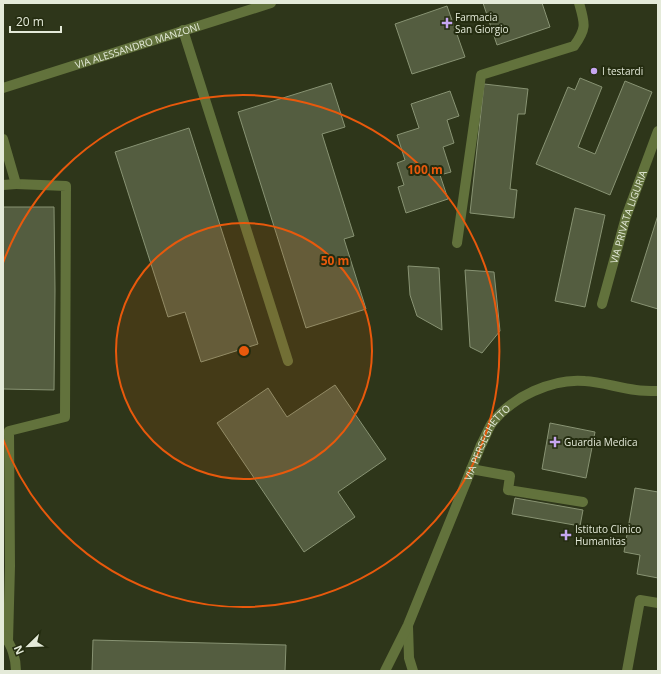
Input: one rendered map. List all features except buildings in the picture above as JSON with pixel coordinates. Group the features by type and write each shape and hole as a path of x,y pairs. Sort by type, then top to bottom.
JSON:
{"street":[{"name":"VIA ALESSANDRO MANZONI","path":"3,88 183,30 243,7 271,3"},
{"path":"457,243 481,75 574,46 582,35 584,22 579,3"},
{"path":"183,30 288,361"},
{"name":"VIA PRIVATA LIGURIA","path":"602,304 626,217 658,131"},
{"path":"3,139 16,184"},
{"path":"3,184 66,186 66,417 6,429 10,566 6,638 13,653 16,671"},
{"name":"VIA PERSEGHETTO","path":"384,671 408,625 471,469 492,423 522,396 563,382 582,381 638,390 658,391"},
{"path":"471,469 510,476 508,490 583,502"},
{"path":"627,671 640,600 658,603"},
{"name":"VIA PERSEGHETTO","path":"408,625 409,658 413,671"}],"place":[{"name":"Farmacia San Giorgio","path":"447,23"},
{"name":"I testardi","path":"594,71"},
{"name":"Guardia Medica","path":"555,442"},
{"name":"Istituto Clinico Humanitas","path":"566,535"}]}
